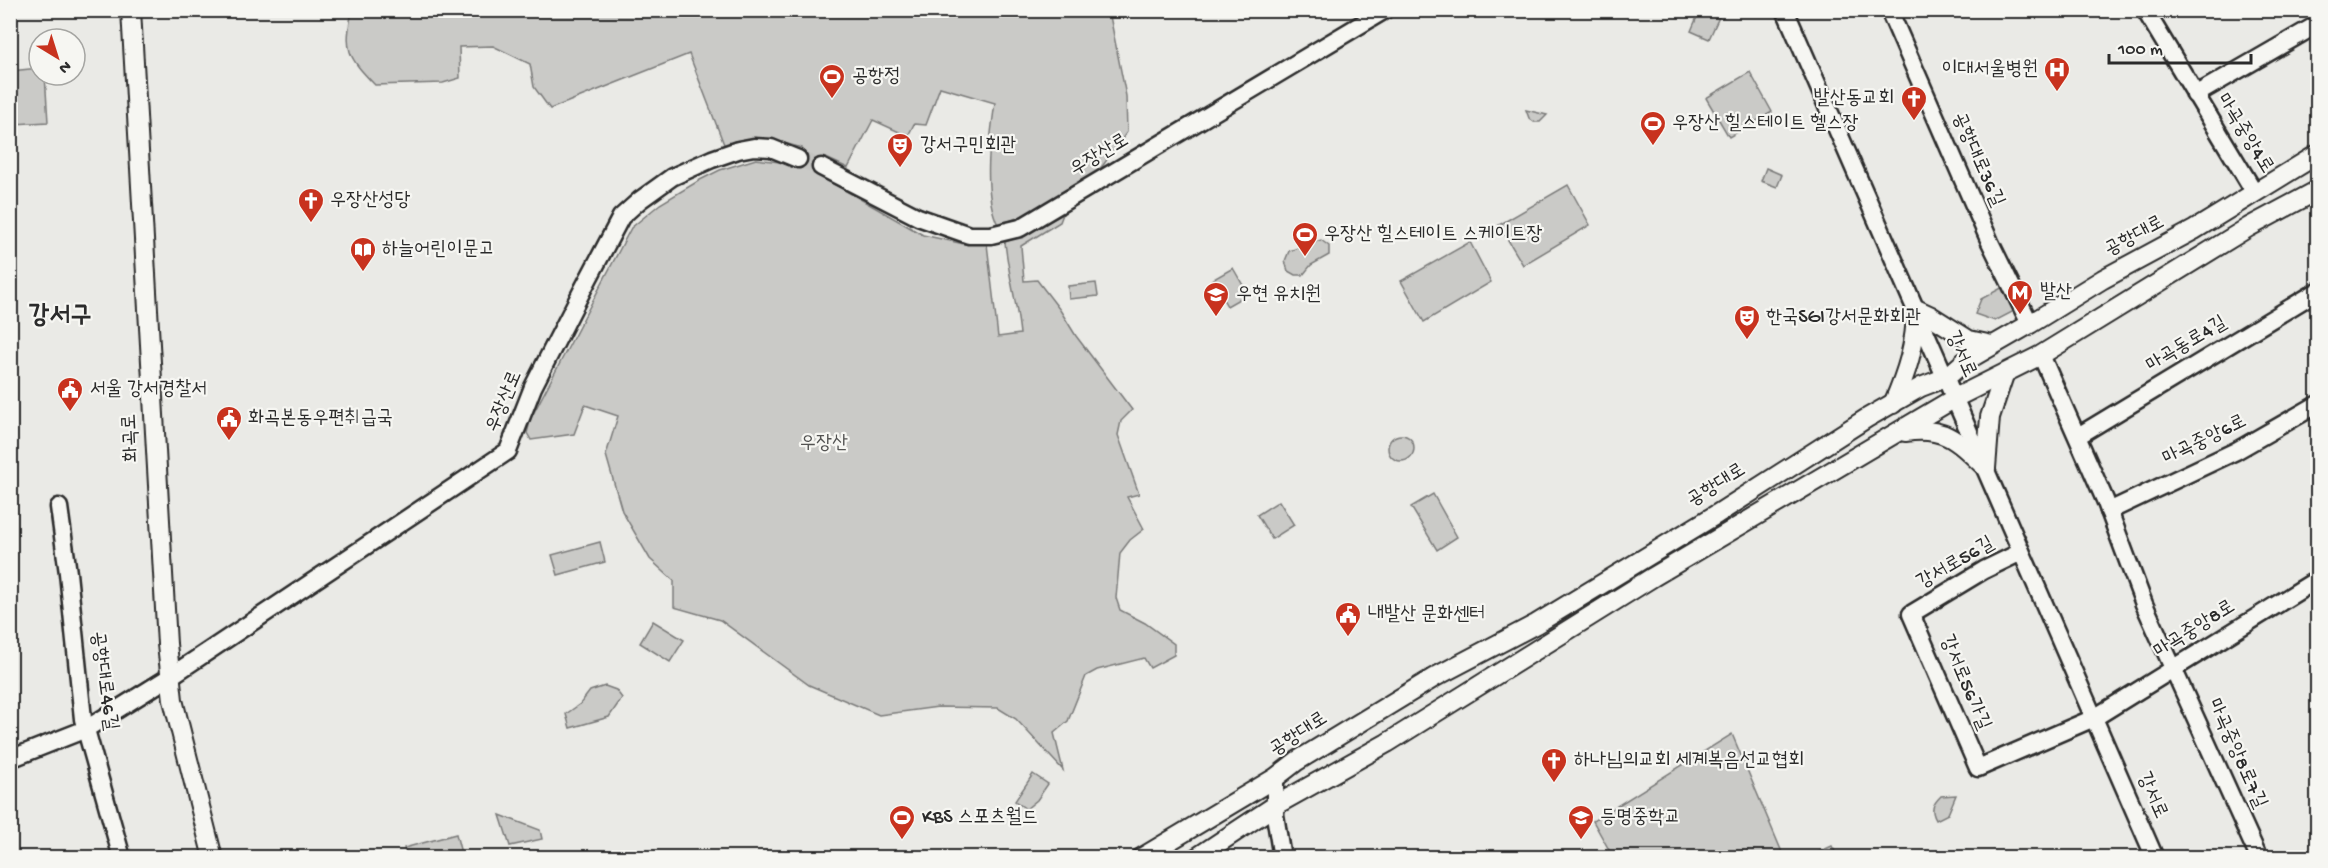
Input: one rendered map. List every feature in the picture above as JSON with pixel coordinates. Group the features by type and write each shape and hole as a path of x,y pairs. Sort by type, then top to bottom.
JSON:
{"main road":[{"name":"화곡로","path":"131,10 165,608 173,699 213,858"},
{"name":"공항대로","path":"1141,858 1275,778 1307,755 1435,677 1536,624 1717,514 1867,418 1921,387 1947,378 1964,362 1992,345 2103,279 2194,230 2318,154"},
{"path":"1196,858 1276,805 1387,743 1653,577 1955,398 2042,355 2249,227 2318,190"},
{"path":"1893,404 1910,364 1916,331 1916,309 1969,340 1992,345"},
{"path":"1986,468 1990,417 2004,375"},
{"path":"1896,433 1922,430 1944,434 1958,441 1986,468"}],"street":[{"name":"우장산로","path":"821,167 918,217 969,236 991,235 1020,228 1385,10"},
{"name":"강서로","path":"1785,10 2155,858"},
{"name":"공항대로36길","path":"1889,10 1990,242 2030,324"},
{"path":"2145,10 2195,95"},
{"name":"마곡중앙4로","path":"2255,193 2195,95 2318,24"},
{"name":"우장산로","path":"10,759 86,729 171,676 508,451 533,387 621,217 640,200 672,177 738,150 754,147 771,148 798,159"},
{"name":"마곡동로4길","path":"2078,436 2318,291"},
{"path":"2042,355 2109,510 2144,604 2174,668"},
{"name":"마곡중앙6로","path":"2109,510 2235,451 2318,405"},
{"name":"공항대로46길","path":"59,507 86,729 122,858"},
{"name":"강서로56길","path":"1911,614 1984,570 2022,552"},
{"name":"마곡중앙8로","path":"2094,717 2318,579"},
{"name":"강서로56가길","path":"1911,614 1978,768 2094,717"},
{"name":"마곡중앙8로7길","path":"2174,668 2259,858"},
{"path":"1275,778 1275,816 1282,858"}],"green space":[{"path":"1700,10 1720,15 1709,39 1691,31"},
{"name":"우장산","path":"352,11 1109,11 1126,96 1127,132 1096,175 1033,212 998,225 993,212 989,181 995,103 940,87 926,125 914,124 908,136 873,120 848,168 826,158 818,175 923,235 964,244 987,244 998,337 1020,334 1005,242 1063,214 1060,222 1021,246 1024,281 1037,280 1132,410 1121,421 1118,435 1139,494 1127,497 1144,529 1130,540 1120,553 1116,598 1120,610 1145,623 1174,644 1174,655 1150,668 1144,658 1097,670 1086,676 1068,721 1054,733 1063,770 1016,719 998,708 938,707 879,715 809,685 720,620 674,607 674,581 650,559 622,511 606,455 618,416 585,405 574,434 531,440 527,433 531,418 631,228 660,204 720,170 756,159 795,164 802,148 777,141 725,147 689,54 550,109 534,87 530,64 493,46 459,47 460,78 443,83 375,85 358,67 350,52 348,35"},
{"path":"27,69 27,87 46,87 48,122 14,124 11,71"},
{"path":"1750,72 1772,112 1729,137 1706,98"},
{"path":"1526,110 1547,115 1540,122 1534,122 1529,118"},
{"path":"1766,168 1782,175 1777,187 1761,181"},
{"path":"1568,185 1590,225 1523,265 1499,225"},
{"name":"우장산 힐스테이트 스케이트장","path":"1321,240 1329,246 1329,255 1311,265 1303,275 1295,275 1288,271 1285,261 1289,251"},
{"path":"1470,242 1491,282 1424,322 1401,281"},
{"path":"1233,268 1248,294 1227,306 1212,280"},
{"path":"1096,283 1098,296 1069,299 1068,286"},
{"path":"2005,286 2018,309 1995,321 1975,314 1981,299"},
{"path":"1401,435 1411,438 1414,448 1411,458 1401,461 1391,458 1388,448 1391,438"},
{"path":"1433,494 1457,537 1437,550 1411,507"},
{"path":"1279,501 1294,525 1272,539 1257,515"},
{"path":"600,542 605,562 558,575 552,555"},
{"path":"653,621 684,640 670,662 640,643"},
{"path":"605,686 616,690 622,698 609,717 570,728 566,714 580,704 590,691"},
{"path":"1732,734 1784,857 1613,857 1593,821"},
{"path":"1033,774 1048,784 1037,800 1026,809 1015,801"},
{"path":"1956,795 1948,814 1936,820 1933,807 1936,802 1941,796"},
{"path":"500,815 540,830 542,839 510,846"},
{"path":"456,834 462,857 407,857 404,848"},
{"path":"1832,846 1838,857 1816,857 1814,854"}],"tunnel":[{"path":"798,159 821,167"}],"place":[{"name":"이대서울병원","path":"2057,93"},
{"name":"공항정","path":"832,100"},
{"name":"발산동교회","path":"1914,122"},
{"name":"우장산 힐스테이트 헬스장","path":"1653,147"},
{"name":"강서구민회관","path":"900,169"},
{"name":"우장산성당","path":"311,224"},
{"name":"우장산 힐스테이트 스케이트장","path":"1305,258"},
{"name":"하늘어린이문고","path":"363,273"},
{"name":"발산","path":"2020,316"},
{"name":"우현 유치원","path":"1216,318"},
{"name":"한국SGI강서문화회관","path":"1747,341"},
{"name":"서울 강서경찰서","path":"70,413"},
{"name":"화곡본동우편취급국","path":"229,442"},
{"name":"내발산 문화센터","path":"1348,638"},
{"name":"하나님의교회 세계복음선교협회","path":"1554,784"},
{"name":"KBS 스포츠월드","path":"902,841"},
{"name":"등명중학교","path":"1581,841"}],"district":[{"name":"강서구","path":"60,317"}]}
